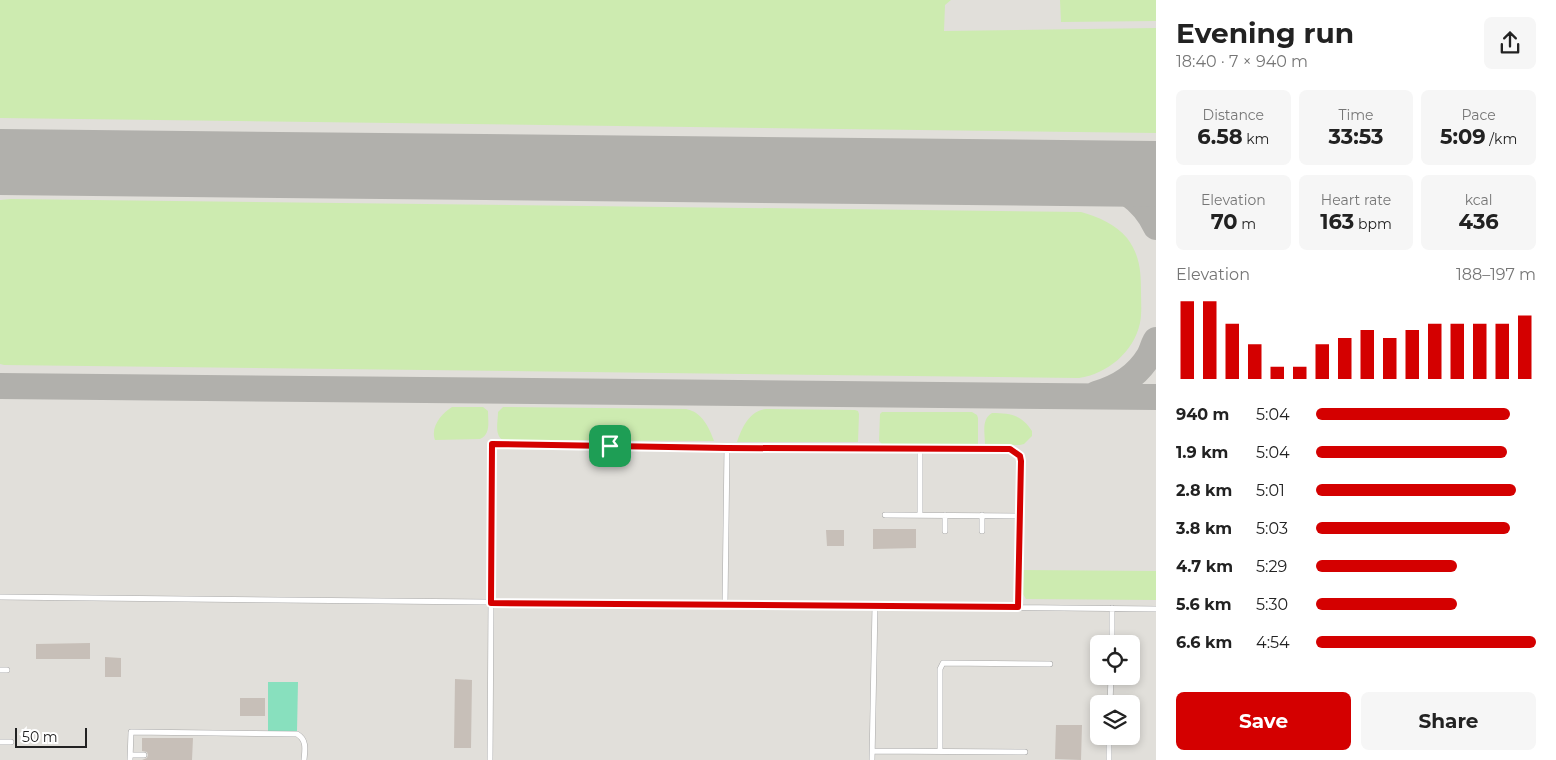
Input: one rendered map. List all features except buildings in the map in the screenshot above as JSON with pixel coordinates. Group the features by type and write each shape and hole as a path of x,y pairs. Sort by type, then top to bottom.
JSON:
{"lane":[{"path":"490,760 492,444 727,448 1010,449 1020,456 1021,461 1018,607"},
{"path":"725,604 727,448"},
{"path":"920,448 920,515"},
{"path":"885,515 1020,516"},
{"path":"945,516 945,531"},
{"path":"982,516 982,531"},
{"path":"0,597 1156,609"},
{"path":"872,760 875,606"},
{"path":"1112,608 1112,635"},
{"path":"940,751 940,669 943,663 1050,664"},
{"path":"0,670 7,670"},
{"path":"144,755 130,758 131,732 297,734 303,738 305,744 304,760"},
{"path":"0,742 11,742"},
{"path":"1108,760 1109,745"},
{"path":"872,751 1025,752"}],"shaded area":[{"path":"0,0 1156,0 1156,760 0,760"}],"green space":[{"path":"0,0 951,0 945,5 944,31 1156,28 1156,133 0,118"},
{"path":"1060,0 1156,0 1156,21 1061,22"},
{"path":"0,200 1081,212 1112,225 1127,238 1135,251 1140,271 1141,319 1137,334 1132,343 1118,360 1100,372 1079,378 4,365 0,364"},
{"path":"452,407 483,407 488,411 488,427 484,437 480,439 435,440 434,430 438,421"},
{"path":"503,407 686,409 701,417 714,441 503,440 498,435 497,428 498,412"},
{"path":"766,409 858,411 858,442 737,442 747,421 755,413"},
{"path":"882,412 972,412 978,418 978,445 882,444 879,441 880,414"},
{"path":"992,413 1010,414 1020,418 1032,431 1032,436 1024,444 1020,445 985,445 985,423"},
{"path":"1021,570 1156,571 1156,600 1026,599 1021,591"},
{"path":"268,682 298,682 297,731 268,731"}],"taxiway":[{"path":"1088,174 1128,193 1144,208 1156,227"},
{"path":"1096,394 1119,385 1139,370 1149,356 1156,340"},
{"path":"0,386 1156,397"}],"runway":[{"path":"0,162 1156,174"}],"route":[{"path":"492,444 610,446 1010,449 1020,456 1021,461 1018,607 491,603 492,444"}]}
